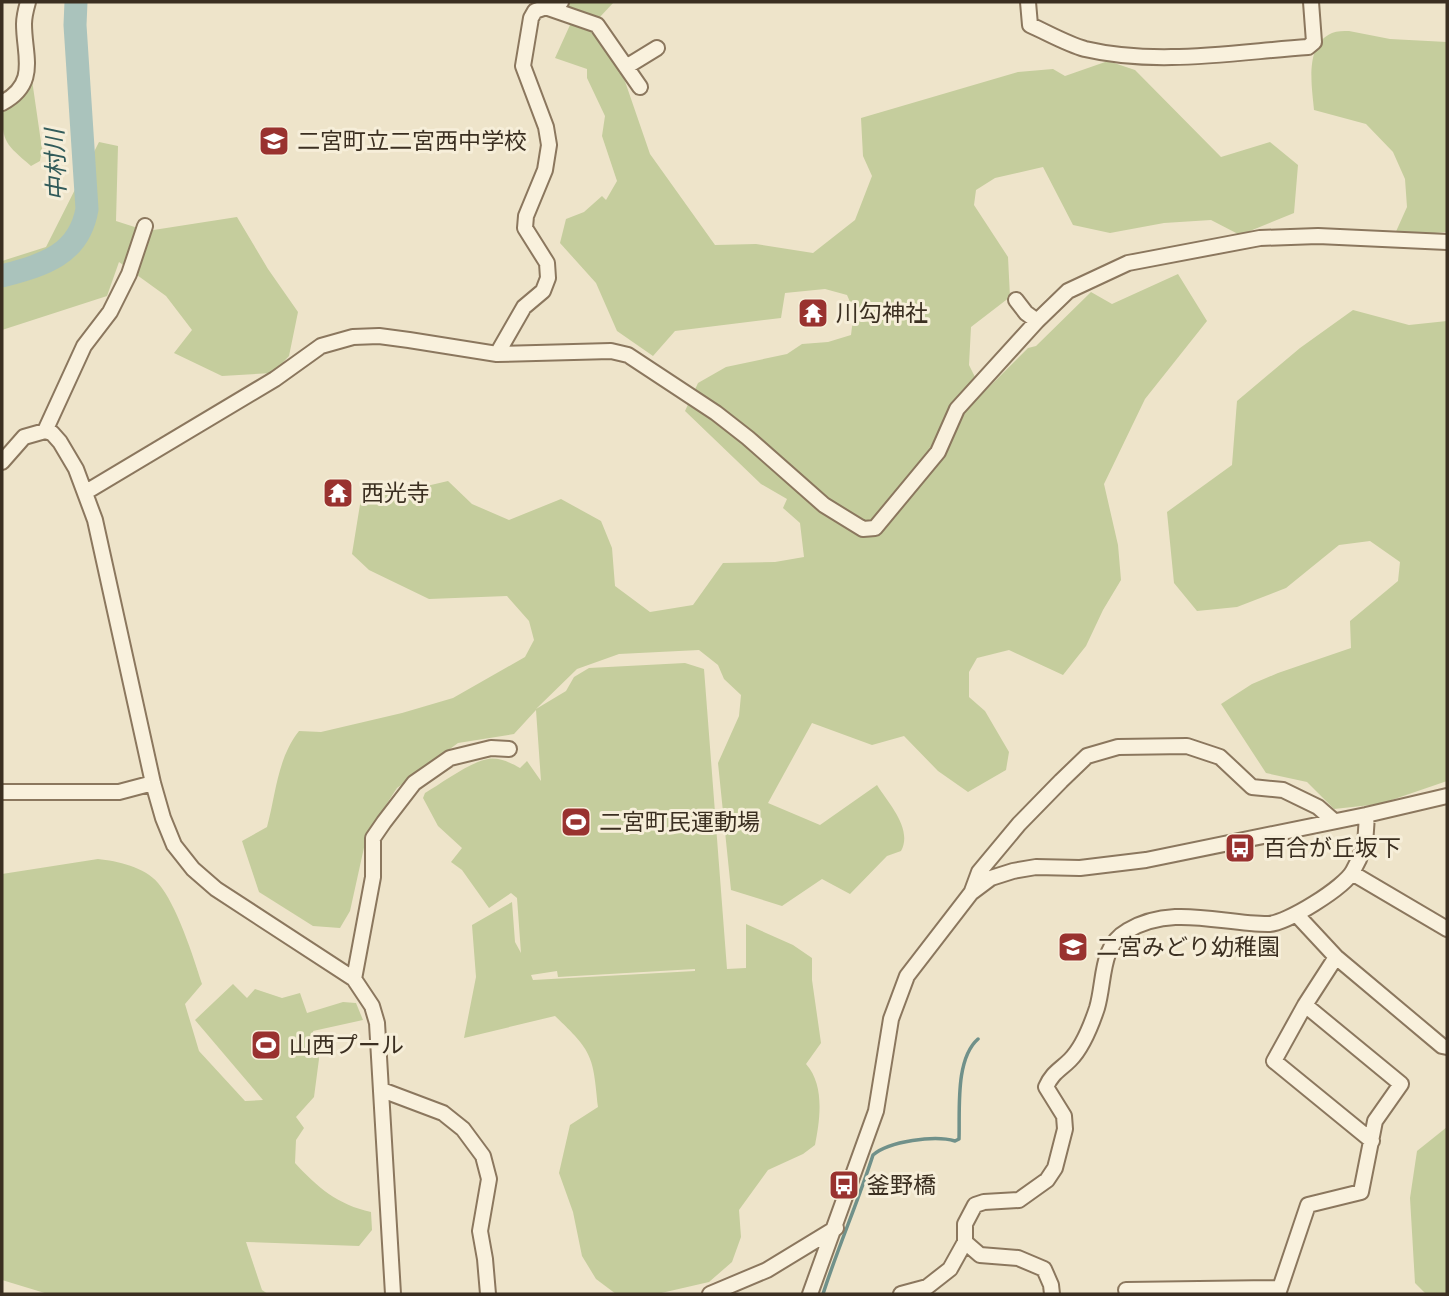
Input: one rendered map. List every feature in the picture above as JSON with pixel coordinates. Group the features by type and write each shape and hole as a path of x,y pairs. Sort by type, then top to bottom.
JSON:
{"street":[{"path":"2,103 12,97 25,81 29,64 24,22 28,2"},
{"path":"497,354 524,307 543,291 548,278 547,263 525,228 526,216 548,156 546,127 523,66 531,18 535,11 561,2"},
{"path":"1028,2 1030,25 1083,48 1164,58 1307,47 1314,42 1311,2"},
{"path":"545,7 597,25 640,87"},
{"path":"626,67 658,48"},
{"path":"46,431 85,345 115,303 129,274 145,226"},
{"path":"86,492 275,379 321,346 353,337 379,336 497,354 611,351 628,355 716,413 824,505 863,529 875,528 938,452 957,410 1037,321 1068,291 1128,262 1260,238 1318,236 1447,242"},
{"path":"1016,300 1037,321"},
{"path":"2,462 24,437 46,431 52,433 67,454 86,492 95,520 153,783 174,845 193,869 216,889 354,979 372,1006 377,1023 382,1090 393,1294"},
{"path":"971,893 979,872 1019,824 1061,781 1087,756 1118,747 1187,746 1220,757 1252,787 1283,790 1318,807 1334,821"},
{"path":"354,979 373,877 373,838 414,783 450,758 491,748 509,749"},
{"path":"2,792 119,792 153,783"},
{"path":"810,1294 876,1111 891,1019 907,976 971,893 991,878 1013,871 1036,867 1080,868 1146,860 1447,796"},
{"path":"901,1294 927,1287 950,1269 965,1242 965,1224 975,1205 1019,1200 1047,1180 1055,1168 1065,1129 1064,1116 1046,1087 1056,1070 1071,1059 1079,1048 1097,1009 1107,955 1114,940 1125,931 1143,923 1164,918 1186,916 1271,925 1296,914 1339,886 1352,873 1368,834 1366,815"},
{"path":"1352,873 1447,929"},
{"path":"1296,914 1336,957 1447,1047"},
{"path":"1336,957 1274,1061 1372,1141"},
{"path":"1126,1290 1279,1291 1308,1205 1361,1192 1374,1121 1401,1084 1305,1005"},
{"path":"382,1090 443,1113 463,1129 483,1156 489,1179 480,1231 488,1294"},
{"path":"710,1294 766,1270 836,1228"},
{"path":"965,1242 980,1255 1018,1258 1044,1269 1052,1294"}],"green space":[{"path":"545,2 614,2 599,18 618,61 650,154 715,245 756,244 813,253 855,220 872,176 863,156 861,118 1018,72 1053,69 1065,76 1108,61 1135,70 1221,157 1270,142 1298,165 1294,213 1240,235 1211,220 1164,223 1110,233 1073,225 1043,167 995,178 976,190 974,205 1008,257 1010,297 971,327 969,365 983,393 1028,348 1036,346 1091,292 1112,304 1178,274 1207,321 1145,399 1104,484 1118,545 1121,580 1086,646 1063,675 1009,650 977,658 969,672 969,697 985,711 1009,752 1006,770 968,792 938,771 904,736 872,745 812,723 768,803 820,825 877,785 898,817 904,834 901,851 887,856 850,894 822,879 782,906 731,890 718,763 739,716 741,695 724,679 718,665 699,650 619,654 577,669 536,709 566,691 574,677 589,668 685,663 704,669 727,969 746,968 746,924 793,945 812,958 812,980 821,1043 806,1064 819,1092 815,1145 803,1154 768,1170 739,1210 741,1237 732,1262 709,1282 657,1294 616,1294 596,1279 582,1256 573,1212 559,1173 570,1125 598,1107 595,1076 584,1047 555,1016 464,1038 476,977 472,925 512,902 515,942 521,953 517,898 511,893 489,908 462,870 451,862 462,848 438,826 423,798 425,793 456,773 488,759 509,762 520,768 527,761 541,781 536,710 514,734 458,743 397,788 367,834 350,911 340,928 313,926 259,892 242,841 267,827 286,753 299,731 321,732 453,698 525,657 534,640 529,621 507,596 429,599 369,570 352,554 363,486 418,488 448,481 472,504 509,520 561,499 601,521 612,548 615,586 650,612 693,605 723,563 775,562 804,557 800,523 783,508 787,499 761,484 685,411 698,383 726,367 787,354 802,344 828,342 851,335 854,311 847,295 825,289 785,293 781,318 675,331 653,356 617,331 596,283 560,243 566,219 584,212 602,196 606,200 617,181 602,136 605,116 587,78 587,69 555,58 570,25","holes":["557,971 558,977 695,971 533,980 531,975"]},
{"path":"1338,31 1390,39 1447,42 1447,232 1394,236 1407,207 1405,179 1393,152 1366,124 1314,110 1311,78 1313,56 1323,39"},
{"path":"32,80 42,149 40,161 31,166 7,142 2,109 18,101"},
{"path":"99,142 118,146 116,221 147,231 237,217 298,312 289,356 273,373 222,376 174,353 192,330 166,296 119,262 107,296 2,330 2,261 46,247"},
{"path":"1353,310 1409,325 1447,321 1447,781 1380,804 1334,809 1307,782 1266,773 1221,704 1252,684 1351,648 1350,621 1398,581 1400,562 1370,541 1339,545 1286,588 1237,607 1197,611 1174,583 1167,512 1232,465 1237,401 1300,348"},
{"path":"98,859 122,863 146,873 158,883 172,904 202,984 185,1004 199,1051 245,1101 263,1100 195,1020 233,984 247,998 255,989 282,998 300,993 307,1013 343,1002 356,1003 363,1020 313,1031 319,1059 314,1097 296,1117 304,1128 296,1140 295,1163 338,1200 371,1212 372,1230 359,1246 246,1242 262,1290 268,1294 48,1294 2,1280 2,874"},
{"path":"1447,1127 1447,1294 1426,1294 1415,1283 1410,1198 1417,1151"}],"waterway":[{"name":"中村川","path":"2,276 31,268 56,256 76,238 83,225 87,209 75,25 76,2"},
{"path":"823,1294 873,1155 890,1146 912,1140 959,1139 962,1072 965,1059 978,1039"}],"place":[{"name":"二宮町立二宮西中学校","path":"274,141"},
{"name":"川勾神社","path":"813,313"},
{"name":"西光寺","path":"338,493"},
{"name":"二宮町民運動場","path":"576,822"},
{"name":"百合が丘坂下","path":"1240,848"},
{"name":"二宮みどり幼稚園","path":"1073,947"},
{"name":"山西プール","path":"266,1045"},
{"name":"釜野橋","path":"844,1185"}]}
